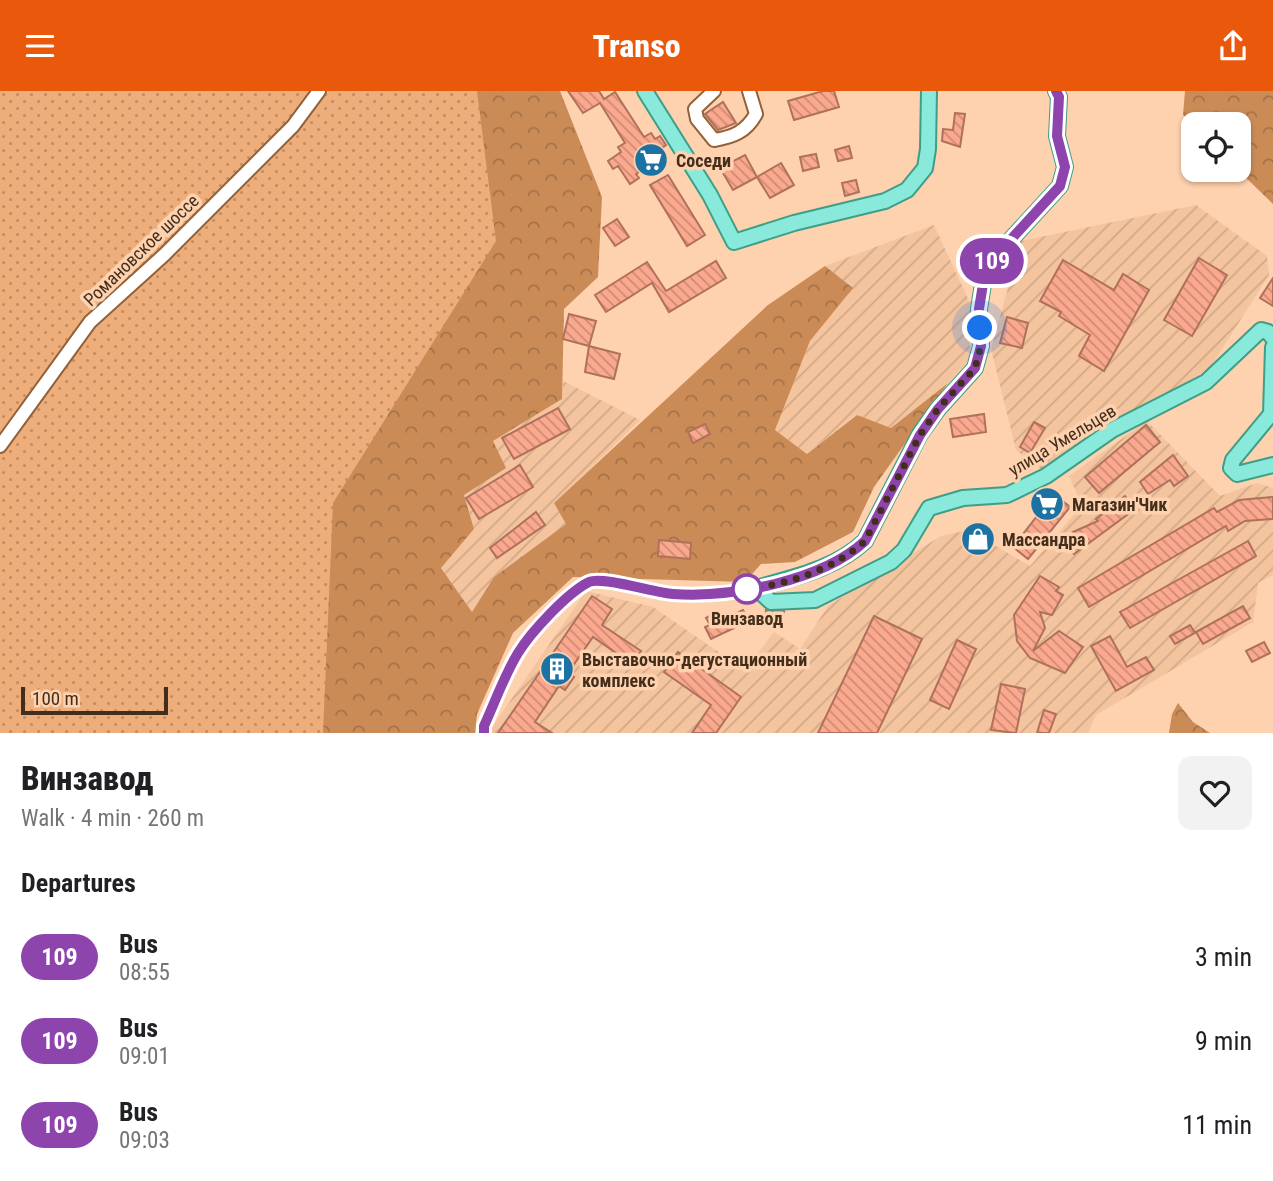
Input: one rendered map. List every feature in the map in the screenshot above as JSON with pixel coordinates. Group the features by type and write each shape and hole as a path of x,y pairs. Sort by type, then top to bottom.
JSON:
{"main road":[{"path":"645,91 710,195 734,242 794,223 885,201 907,190 925,168 929,91"},
{"name":"улица Умельцев","path":"1056,91 1059,97 1057,136 1065,167 1060,186 993,259 983,284 979,309 981,346 975,368 938,409 920,435 865,541 853,552 820,569 756,588 771,602 815,600 891,562 904,550 929,508 963,498 1007,495 1046,476 1112,430 1206,382 1261,330 1268,331 1273,338"},
{"path":"1273,347 1271,414 1233,460 1231,468 1237,474 1273,465"}],"street":[{"name":"Романовское шоссе","path":"0,446 90,322 164,255 293,125 319,91"},
{"path":"715,91 695,109 698,120 714,140 743,131 752,122 756,114 749,91"}],"shaded area":[{"path":"0,91 477,91 496,241 333,503 323,733 0,733"},
{"path":"1196,205 1267,256 1269,275 1210,368 1042,470 1016,450 991,349 1021,241"},
{"path":"934,225 970,303 970,359 948,383 891,428 856,415 807,454 775,430 810,341 852,288 825,266"},
{"path":"563,381 640,420 555,503 566,524 494,577 472,612 441,568 474,529 464,495 493,441 561,399"},
{"path":"1147,421 1220,496 1257,483 1273,488 1273,575 1258,583 1253,622 1096,715 1088,733 488,733 586,591 653,607 745,670 774,632 800,649 828,606 941,536 969,530 1030,566 1082,505 1069,476"}],"green space":[{"path":"0,91 560,91 602,197 598,277 564,309 562,399 493,441 506,468 464,495 474,529 441,568 472,612 494,577 566,524 554,503 768,305 825,266 853,288 810,341 775,430 807,454 857,415 891,428 948,383 874,487 853,532 795,562 761,564 745,582 573,577 513,633 477,714 475,733 0,733"},
{"path":"1185,91 1273,91 1273,204 1250,182 1251,112 1183,112"},
{"path":"1178,703 1193,722 1210,733 1169,733 1172,714"}],"building":[{"path":"568,91 599,91 604,99 615,92 644,137 651,133 655,139 660,136 666,145 661,149 665,155 636,174 639,178 630,184 618,166 613,169 608,161 621,152 618,147 625,143 600,103 583,113"},
{"path":"823,91 834,91 839,107 794,120 788,101"},
{"path":"723,102 736,123 718,130 705,114"},
{"path":"955,113 965,114 960,147 942,141 943,129 953,130"},
{"path":"849,146 852,158 838,161 835,150"},
{"path":"816,154 819,167 803,171 800,157"},
{"path":"745,155 757,177 733,190 720,168"},
{"path":"781,163 794,185 770,198 757,177"},
{"path":"668,175 705,235 687,246 650,185"},
{"path":"856,180 859,192 845,196 842,183"},
{"path":"617,219 629,237 615,246 603,228"},
{"path":"1199,258 1227,275 1192,336 1164,320"},
{"path":"1063,260 1114,290 1123,274 1149,290 1104,371 1079,356 1090,335 1059,316 1061,312 1040,301"},
{"path":"716,261 726,278 669,312 652,283 606,312 595,295 647,262 666,291"},
{"path":"1273,278 1273,306 1260,298"},
{"path":"569,314 596,321 589,346 563,339"},
{"path":"1007,317 1028,323 1022,348 1000,343"},
{"path":"589,346 620,354 614,379 585,372"},
{"path":"558,408 570,429 514,459 502,438"},
{"path":"984,414 986,432 953,437 950,419"},
{"path":"1034,422 1045,428 1030,453 1020,447"},
{"path":"705,424 710,434 693,443 688,432"},
{"path":"1146,425 1160,442 1099,493 1085,477"},
{"path":"1173,455 1188,476 1174,486 1170,480 1148,494 1140,482"},
{"path":"520,465 533,487 479,519 466,498"},
{"path":"1054,494 1070,507 1028,559 1013,547"},
{"path":"1125,496 1135,509 1074,554 1068,545 1078,539 1073,532 1098,521 1096,519"},
{"path":"1273,497 1273,519 1245,521 1228,531 1226,526 1089,607 1078,588 1214,508 1217,512 1239,500"},
{"path":"536,512 545,525 497,558 490,548"},
{"path":"973,532 986,540 980,550 967,542"},
{"path":"659,540 691,543 690,559 658,556"},
{"path":"1248,541 1256,556 1130,628 1120,612"},
{"path":"1040,576 1059,587 1056,591 1063,595 1052,615 1040,612 1045,628 1033,651 1059,631 1083,647 1065,673 1030,658 1017,641 1014,615"},
{"name":"Выставочно-дегустационный комплекс","path":"592,596 612,609 602,625 641,651 632,664 593,637 568,673 574,677 565,690 559,686 535,722 552,733 498,733"},
{"path":"1243,606 1250,618 1203,644 1196,632"},
{"path":"743,610 749,621 711,639 705,627 710,625 706,618 715,613 719,621"},
{"path":"766,610 784,611 782,626 764,625"},
{"path":"874,616 922,639 877,733 818,733"},
{"path":"1190,625 1195,633 1175,644 1170,636"},
{"path":"1110,636 1127,667 1146,657 1154,670 1116,691 1091,646"},
{"path":"957,640 976,649 949,709 930,700"},
{"path":"1264,642 1270,653 1252,662 1246,651"},
{"path":"678,652 741,697 716,733 692,733 711,705 664,672"},
{"path":"1001,684 1025,689 1016,733 991,730"},
{"path":"1044,710 1056,714 1049,733 1037,733"}],"bus line":[{"name":"109","path":"484,733 484,726 518,652 571,592 593,580 674,594 756,588 820,569 853,552 865,541 920,435 938,409 975,368 981,346 979,309 983,284 993,259 1060,186 1065,167 1057,136 1059,97 1056,91"}],"place":[{"name":"Соседи","path":"651,160"},
{"name":"Магазин'Чик","path":"1047,504"},
{"name":"Массандра","path":"978,539"},
{"name":"Винзавод","path":"747,589"},
{"name":"Выставочно-дегустационный комплекс","path":"557,669"}],"route":[{"path":"747,589 820,569 853,552 865,541 920,435 938,409 975,368 981,346 980,328"}]}
